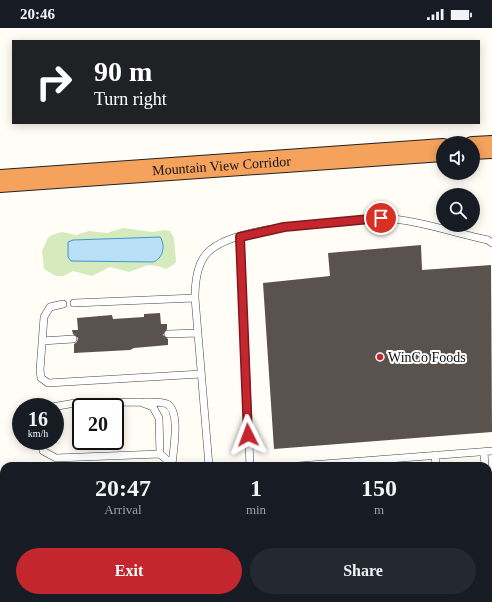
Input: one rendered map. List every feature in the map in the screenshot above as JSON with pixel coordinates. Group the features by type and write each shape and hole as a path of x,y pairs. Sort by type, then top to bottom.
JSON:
{"highway":[{"path":"480,148 492,147"},
{"name":"Mountain View Corridor","path":"0,181 436,150"}],"lane":[{"path":"209,462 195,298 195,286 198,270 204,256 218,247 240,237 284,227 381,218 402,221 488,240 492,243"},
{"path":"240,237 250,462"},
{"path":"74,303 195,298"},
{"path":"63,304 55,304 46,311 40,370 41,378 48,383 201,374"},
{"path":"168,334 198,333"},
{"path":"42,341 73,339"},
{"path":"64,404 75,402 166,403 172,408 175,422 173,462"},
{"path":"140,402 153,408 159,418 160,454"},
{"path":"43,450 56,458 160,454 169,462"},
{"path":"391,462 435,455 492,451"},
{"path":"484,452 485,462"},
{"path":"435,455 436,462"}],"green space":[{"path":"123,228 152,232 165,230 170,231 174,238 176,262 166,269 148,265 129,272 110,267 92,276 73,271 63,276 56,276 44,269 42,251 48,238 52,235 62,232 76,235 89,231 107,233"}],"water":[{"path":"160,237 163,248 159,258 153,262 71,261 68,257 68,242 73,240"}],"building":[{"name":"WinCo Foods","path":"421,245 422,270 491,265 492,432 274,449 263,283 330,276 328,253"},
{"path":"160,313 161,324 167,324 167,329 163,335 168,339 168,345 134,348 130,350 74,353 74,344 77,342 78,338 73,334 72,330 78,330 77,318 112,315 113,319 144,317 144,314"}],"place":[{"name":"WinCo Foods","path":"380,357"}],"route":[{"path":"248,435 240,237 251,233 284,227 381,218"}]}
